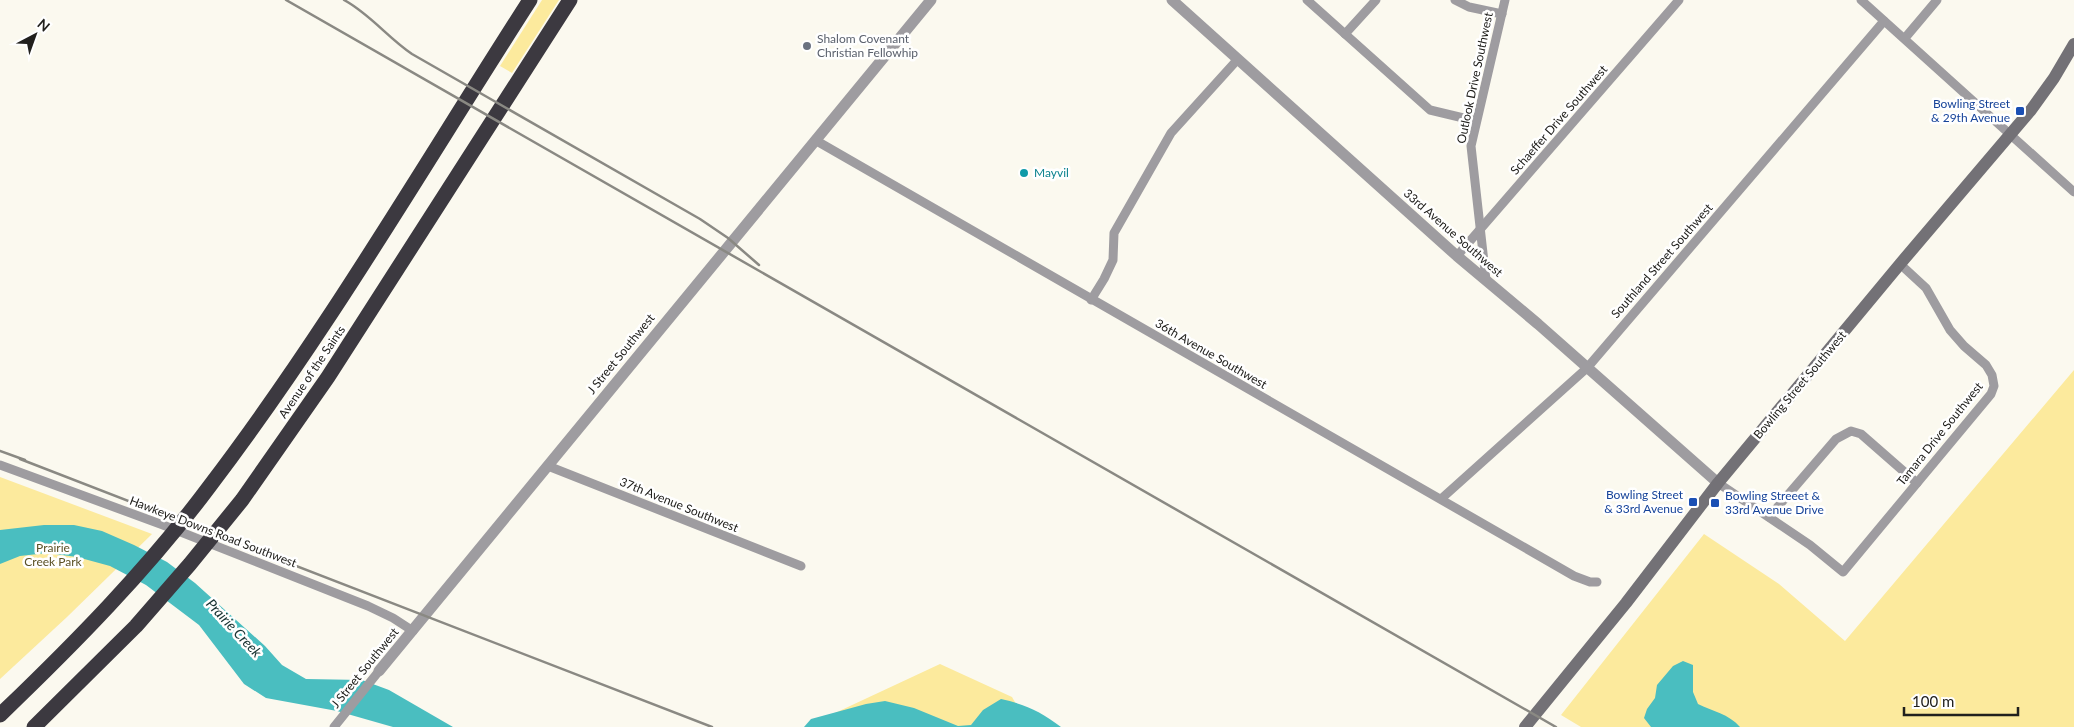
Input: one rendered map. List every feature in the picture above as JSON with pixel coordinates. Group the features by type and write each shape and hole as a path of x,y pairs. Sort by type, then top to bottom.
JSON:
{"highway":[{"path":"512,29 526,0"},
{"name":"Avenue of the Saints","path":"0,716 81,635 164,544 209,487 302,357 530,0"},
{"name":"Avenue of the Saints","path":"34,727 115,648 190,564 242,500 328,378 570,0"},
{"path":"523,74 583,0"}],"main road":[{"name":"Bowling Street Southwest","path":"1525,727 1626,604 1718,483 2043,95 2074,44"}],"street":[{"name":"J Street Southwest","path":"334,727 814,140 931,0"},
{"name":"33rd Avenue Southwest","path":"1172,0 1457,256 1538,324 1718,483"},
{"path":"1307,0 1430,110 1476,122"},
{"path":"1345,34 1376,0"},
{"path":"1455,0 1469,7 1502,14"},
{"name":"Outlook Drive Southwest","path":"1486,280 1471,146 1505,0"},
{"name":"Schaeffer Drive Southwest","path":"1457,256 1679,0"},
{"path":"1861,0 2074,192"},
{"path":"1905,38 1937,0"},
{"name":"Southland Street Southwest","path":"1441,499 1586,368 1884,21"},
{"path":"1091,300 1104,280 1113,260 1114,233 1171,133 1238,59"},
{"name":"36th Avenue Southwest","path":"814,140 1574,576 1590,582 1597,582"},
{"name":"Tamara Drive Southwest","path":"1769,516 1810,545 1843,572 1991,394 1994,386 1992,375 1986,365 1954,335 1926,288 1900,264"},
{"path":"1718,483 1769,516 1836,439 1851,431 1861,434 1917,483"},
{"name":"Hawkeye Downs Road Southwest","path":"0,465 163,525 368,606 393,618 413,631"},
{"name":"37th Avenue Southwest","path":"548,466 801,566"}],"green space":[{"path":"542,0 559,0 512,73 500,66"},
{"path":"2074,370 2074,727 1581,727 1561,715 1704,534 1779,584 1845,641"},
{"name":"Prairie Creek Park","path":"0,477 152,534 0,679"},
{"path":"940,664 1012,697 1029,727 805,727"}],"water":[{"name":"Prairie Creek","path":"44,525 74,525 102,531 167,562 195,583 265,646 282,665 306,679 362,680 389,690 453,727 393,727 337,711 266,698 244,684 199,625 146,585 110,566 77,557 47,553 20,556 0,564 0,530"},
{"path":"1683,661 1693,665 1693,692 1698,704 1726,716 1740,727 1651,727 1644,718 1647,709 1655,698 1657,685 1673,666"},
{"path":"1001,699 1033,709 1061,727 804,727 811,719 866,704 885,701 914,708 958,726 971,725 983,710"}],"railway":[{"path":"286,0 1556,727"},
{"path":"344,0 362,12 412,54 700,219 728,238 759,265"},
{"path":"0,451 25,460"},
{"path":"20,459 712,727"}],"place":[{"name":"Shalom Covenant Christian Fellowhip","path":"807,46"},
{"name":"Bowling Street & 29th Avenue","path":"2020,111"},
{"name":"Mayvil","path":"1024,173"},
{"name":"Bowling Street & 33rd Avenue","path":"1693,502"},
{"name":"Bowling Streeet & 33rd Avenue Drive","path":"1715,503"}]}
